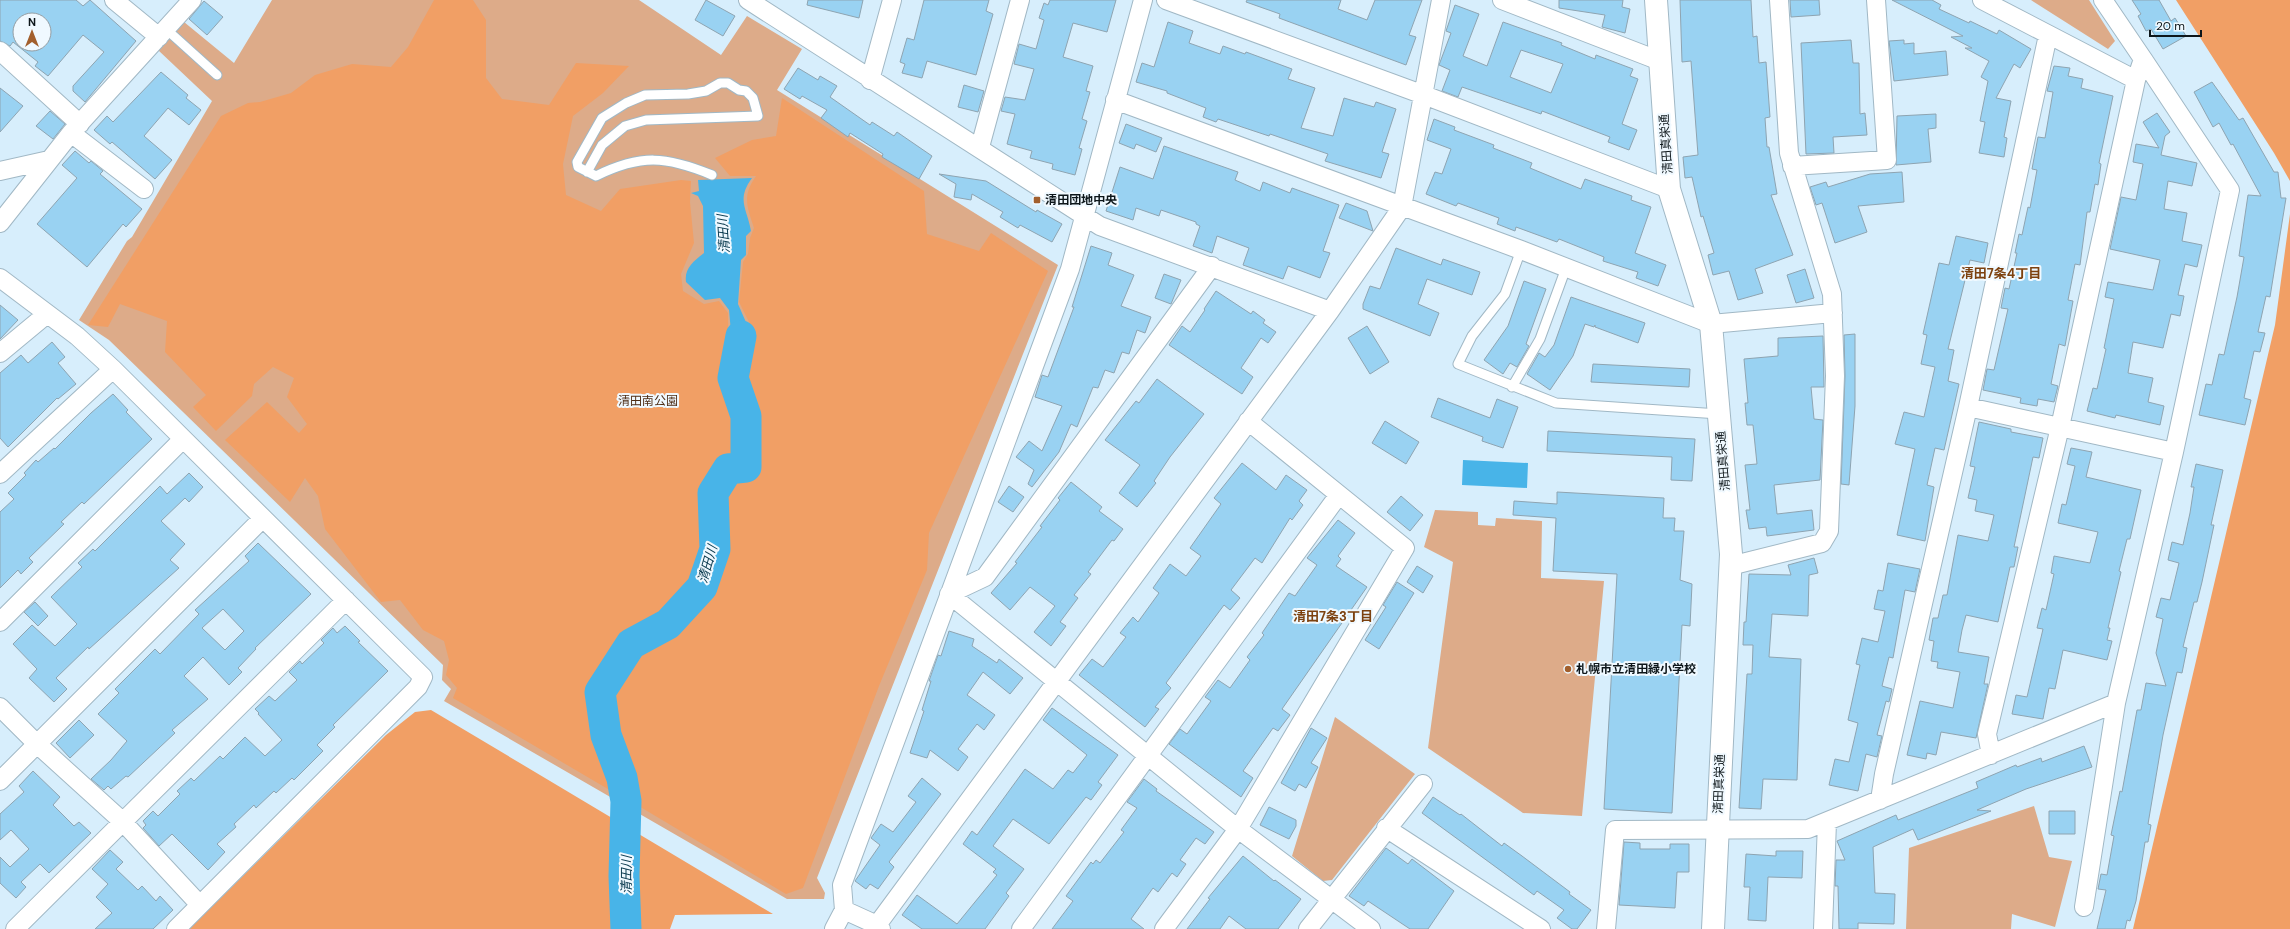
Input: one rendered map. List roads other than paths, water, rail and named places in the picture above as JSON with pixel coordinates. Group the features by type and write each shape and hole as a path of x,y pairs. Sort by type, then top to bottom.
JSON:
{"street":[{"path":"114,0 163,33"},
{"path":"0,223 75,128 192,0"},
{"path":"870,80 892,0"},
{"path":"980,148 1020,0"},
{"path":"834,929 844,910 842,885 1070,269 1143,0"},
{"path":"1166,0 1424,95 1669,189"},
{"path":"844,910 879,927 1055,681 1330,312 1402,207 1441,0"},
{"path":"1502,0 1660,61"},
{"name":"清田真栄通","path":"1656,0 1669,189 1712,324 1730,566 1713,929"},
{"path":"1730,566 1822,543 1829,531 1835,376 1832,294 1789,153 1779,0"},
{"path":"1792,166 1887,160 1876,0"},
{"path":"1982,0 2014,9 2048,35 2136,80"},
{"path":"2084,907 2116,703 2174,452 2230,190 2103,0"},
{"path":"759,3 870,80 1085,214 1100,226 1212,266 1330,312"},
{"path":"1880,800 1884,774 1968,407 2048,35"},
{"path":"0,51 75,128 144,189"},
{"path":"1991,755 1987,734 2060,427 2136,80 2143,59"},
{"path":"1115,100 1521,250 1712,324 1833,314"},
{"path":"0,171 49,160"},
{"path":"949,594 985,577 1212,266"},
{"path":"0,278 77,336 113,369 423,677 418,687 176,929"},
{"path":"0,353 47,314"},
{"path":"0,474 113,369"},
{"path":"1968,407 2174,452"},
{"path":"1164,929 1238,829 1405,548 1338,496 1248,421"},
{"path":"0,622 183,439"},
{"path":"1021,929 1338,496"},
{"path":"0,780 263,518"},
{"path":"949,594 1238,829 1371,929"},
{"path":"15,929 346,600"},
{"path":"1606,929 1615,830 1808,829 2116,703"},
{"path":"0,707 37,744 122,821 200,905"},
{"path":"1308,929 1386,828 1423,784"},
{"path":"1823,929 1828,822"},
{"path":"1386,828 1541,929"}],"lane":[{"path":"163,33 217,75"},
{"path":"587,172 602,146 625,126 646,120 758,116 753,98 746,91 739,90 728,83 720,83 706,91 688,94 645,95 626,102 602,118 577,162 578,167 587,172 596,176 619,165 646,159 686,164 712,175"},
{"path":"1521,250 1505,294 1472,336 1458,364 1512,387 1556,403 1719,414"},
{"path":"1512,387 1540,339 1566,268"}],"water":[{"path":"752,178 747,186 744,198 744,204 751,231 746,236 746,255 741,260 738,304 749,329 746,342 745,362 733,378 729,369 733,354 729,310 720,298 705,300 686,282 690,265 704,253 703,206 698,196 691,193 699,191 698,180"},
{"path":"1463,460 1528,463 1527,488 1462,485"}],"waterway":[{"name":"清田川","path":"626,929 624,876 626,801 622,778 606,735 600,692 631,644 668,624 702,587 715,549 713,493 728,469 746,467 746,416 733,378 741,336"}],"place":[{"name":"清田団地中央","path":"1037,200"},
{"name":"札幌市立清田緑小学校","path":"1568,669"}],"district":[{"name":"清田7条4丁目","path":"2001,273"},
{"name":"清田7条3丁目","path":"1333,616"}],"park label":[{"name":"清田南公園","path":"648,401"}]}
